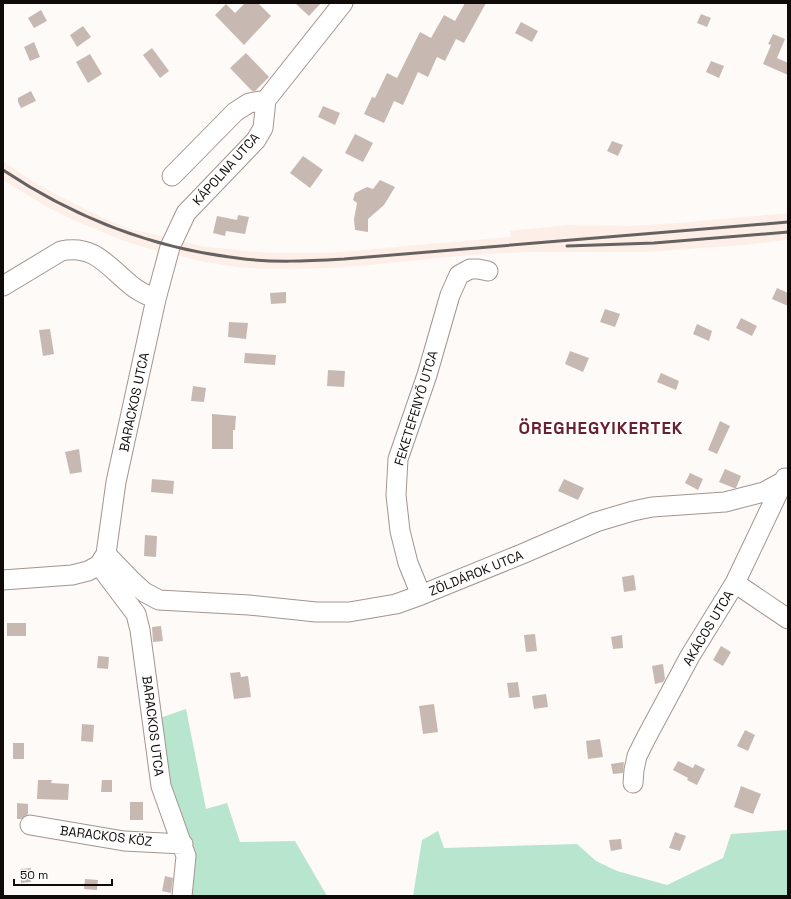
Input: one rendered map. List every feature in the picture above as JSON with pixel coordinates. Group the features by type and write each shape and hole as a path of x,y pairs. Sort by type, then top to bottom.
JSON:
{"street":[{"path":"172,176 235,112 249,103 266,100 343,3"},
{"name":"KÁPOLNA UTCA","path":"156,299 170,247 186,213 256,140 263,128 266,100"},
{"path":"3,286 61,250 72,249 86,251 98,256 132,286 142,293 156,299"},
{"name":"FEKETEFENYŐ UTCA","path":"421,595 408,563 400,531 396,495 398,459 427,375 450,295 459,275 470,270 478,269 488,271"},
{"name":"BARACKOS UTCA","path":"156,299 116,482 103,560 136,614 140,630 161,786 183,844 186,856 182,896"},
{"name":"ZÖLDÁROK UTCA","path":"103,560 132,581 144,592 159,600 249,605 329,613 349,612 396,604 421,595 596,522 652,507 717,502 740,498 764,492 786,477"},
{"name":"AKÁCOS UTCA","path":"634,783 634,770 637,756 690,656 735,583 786,477"},
{"path":"3,580 72,575 88,571 103,560"},
{"path":"735,583 788,619"},
{"name":"BARACKOS KÖZ","path":"30,825 124,841 183,844"}],"shaded area":[{"path":"3,161 53,193 127,228 206,247 270,253 327,253 511,237 510,231 567,225 631,226 788,213 788,240 744,245 646,252 527,252 470,255 328,268 268,269 237,267 205,262 151,249 124,241 71,219 47,207 3,180"}],"green space":[{"path":"186,709 206,809 227,803 240,842 295,841 327,896 184,896 164,784 157,719"},
{"path":"788,830 788,896 413,896 422,840 438,831 444,848 577,844 596,861 617,871 667,885 723,858 731,834"}],"building":[{"path":"245,3 258,3 271,16 244,45 215,15 226,4 235,13"},
{"path":"295,3 321,3 309,16"},
{"path":"465,3 486,3 464,43 456,39 445,61 437,57 428,77 418,72 403,105 394,101 384,123 364,114 372,97 375,98 387,73 397,78 420,32 431,38 444,15 455,21"},
{"path":"41,10 47,21 34,28 28,18"},
{"path":"701,14 711,18 707,27 697,23"},
{"path":"521,22 538,31 532,42 515,33"},
{"path":"83,26 91,37 77,47 70,35"},
{"path":"773,34 785,39 777,58 788,63 788,75 763,64 771,45 768,44"},
{"path":"34,42 40,57 30,61 24,47"},
{"path":"152,48 169,71 160,78 143,55"},
{"path":"246,53 269,77 255,91 252,91 230,68"},
{"path":"90,54 102,74 88,83 76,62"},
{"path":"711,61 724,66 719,78 706,72"},
{"path":"31,91 36,101 21,108 18,98"},
{"path":"323,106 340,113 335,125 318,117"},
{"path":"355,134 373,143 363,162 345,153"},
{"path":"612,141 623,145 618,156 607,151"},
{"path":"303,156 323,170 310,188 290,173"},
{"path":"380,180 395,187 384,205 368,219 368,232 355,230 354,219 357,203 353,200 355,193 367,187 373,189"},
{"path":"238,215 249,217 245,234 226,231 225,236 213,233 217,216 237,220"},
{"path":"777,288 788,293 788,306 772,299"},
{"path":"286,292 286,303 271,304 270,293"},
{"path":"605,309 620,314 615,327 600,322"},
{"path":"741,318 757,326 752,336 736,328"},
{"path":"229,322 248,323 246,339 228,337"},
{"path":"697,324 712,331 709,341 693,334"},
{"path":"50,329 54,354 43,356 39,330"},
{"path":"570,351 589,358 583,372 565,364"},
{"path":"245,353 276,355 275,365 244,363"},
{"path":"328,370 345,371 344,387 327,386"},
{"path":"661,373 679,381 676,390 657,382"},
{"path":"193,386 206,388 204,402 191,401"},
{"path":"212,414 236,416 235,430 233,430 233,449 212,449"},
{"path":"720,421 730,426 717,454 708,450"},
{"path":"79,449 82,472 70,474 65,452"},
{"path":"725,469 741,476 736,488 719,482"},
{"path":"690,473 703,479 698,490 685,483"},
{"path":"152,479 174,481 173,494 151,492"},
{"path":"564,479 584,488 578,500 558,491"},
{"path":"145,535 157,536 156,557 144,556"},
{"path":"634,575 636,590 624,592 622,577"},
{"path":"7,623 26,623 26,636 7,636"},
{"path":"161,626 163,641 153,642 152,627"},
{"path":"535,634 537,651 526,652 524,635"},
{"path":"622,635 623,648 613,649 611,637"},
{"path":"721,646 731,652 723,666 713,660"},
{"path":"98,656 109,657 108,669 97,668"},
{"path":"663,664 665,679 663,682 655,684 652,666"},
{"path":"240,672 241,677 248,676 251,697 234,699 230,673"},
{"path":"518,682 520,697 509,698 507,683"},
{"path":"546,694 548,707 534,709 532,696"},
{"path":"434,704 438,732 423,734 419,706"},
{"path":"82,724 94,725 93,742 81,741"},
{"path":"745,730 755,735 748,751 737,746"},
{"path":"600,739 603,757 588,759 586,741"},
{"path":"13,743 24,743 24,759 13,759"},
{"path":"678,761 693,768 695,764 705,769 697,785 673,770"},
{"path":"624,762 623,773 613,774 611,764"},
{"path":"38,780 52,780 51,783 69,784 68,800 37,799"},
{"path":"102,780 112,780 112,792 101,792"},
{"path":"741,786 761,794 753,814 734,807"},
{"path":"130,802 143,802 143,820 130,820"},
{"path":"17,803 28,804 28,814 21,819 17,819"},
{"path":"675,832 686,836 680,851 669,848"},
{"path":"621,839 622,849 611,851 609,840"},
{"path":"31,868 31,882 21,883 20,869"},
{"path":"165,876 173,878 171,893 162,891"},
{"path":"85,879 98,880 97,890 84,889"}],"railway":[{"path":"3,170 58,203 115,228 174,247 263,261 344,259 788,222"},
{"path":"567,246 654,243 788,232"}],"district":[{"name":"ÖREGHEGYIKERTEK","path":"601,428"}]}
